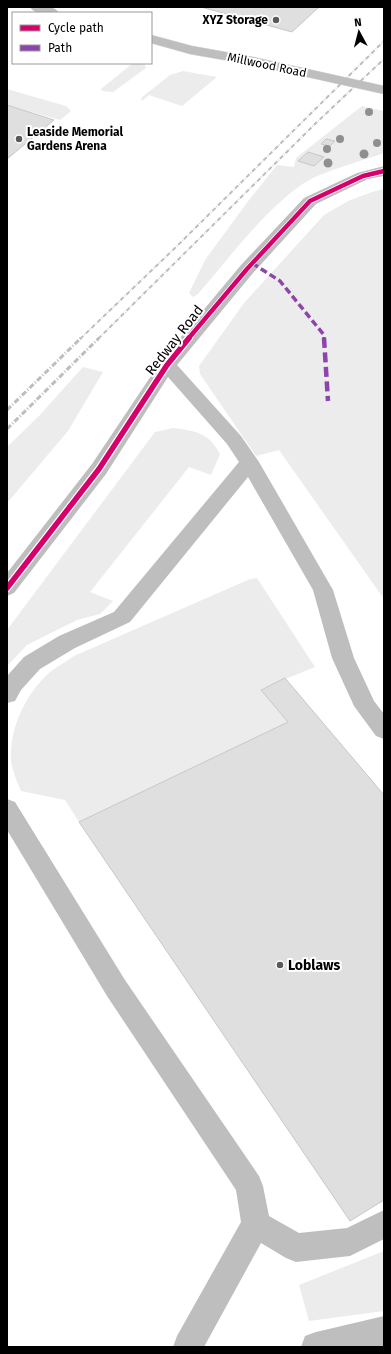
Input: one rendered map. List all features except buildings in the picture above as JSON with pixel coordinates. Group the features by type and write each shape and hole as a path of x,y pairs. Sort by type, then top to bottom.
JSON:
{"street":[{"name":"Millwood Road","path":"152,39 190,50 253,61 384,90"},
{"name":"Millwood Road","path":"152,52 190,63 235,72"},
{"name":"Millwood Road","path":"317,90 384,104"},
{"name":"Redway Road","path":"7,588 99,470 167,365 247,269 310,201 363,176 384,171"},
{"path":"167,365 234,440 249,462 323,590 343,658 365,706 384,730"},
{"path":"7,695 13,684 32,663 67,642 122,617 249,462"},
{"path":"7,808 116,988 249,1186 256,1224 188,1347"},
{"path":"256,1224 296,1248 350,1242 384,1224"},
{"path":"316,1347 384,1331"}],"shaded area":[{"path":"132,64 144,64 146,68 113,92 102,91 101,89"},
{"path":"183,71 217,77 182,106 149,95 142,101 141,98 170,75"},
{"path":"7,89 66,106 71,111 60,120 7,105"},
{"path":"362,106 384,111 384,153 319,175 301,185 286,196 259,222 198,294 193,297 189,293 205,260 277,165 294,167 296,158"},
{"path":"384,189 384,599 279,450 256,456 200,374 199,366 244,303 324,215 348,201"},
{"path":"83,367 103,372 68,431 7,503 7,447 39,416"},
{"path":"173,428 201,434 211,441 220,454 211,475 189,467 90,592 113,601 100,614 77,620 27,645 7,666 7,630 155,432"},
{"path":"257,578 315,667 261,689 288,722 79,822 65,800 21,791 11,763 14,731 22,709 28,699 49,673 74,656 250,579"},
{"path":"384,1251 384,1311 309,1321 299,1285"}],"railway":[{"path":"80,339 175,248 384,41"},
{"path":"98,339 317,122 384,59"},
{"path":"7,410 81,338"},
{"path":"7,429 99,338"}],"marked path":[{"path":"252,263 280,281 324,335 328,401"}],"cycle path":[{"path":"7,588 99,469 167,365 247,269 310,201 363,176 384,171"}],"place":[{"name":"XYZ Storage","path":"276,20"},
{"name":"Leaside Memorial Gardens Arena","path":"19,139"},
{"name":"Loblaws","path":"280,965"}]}
